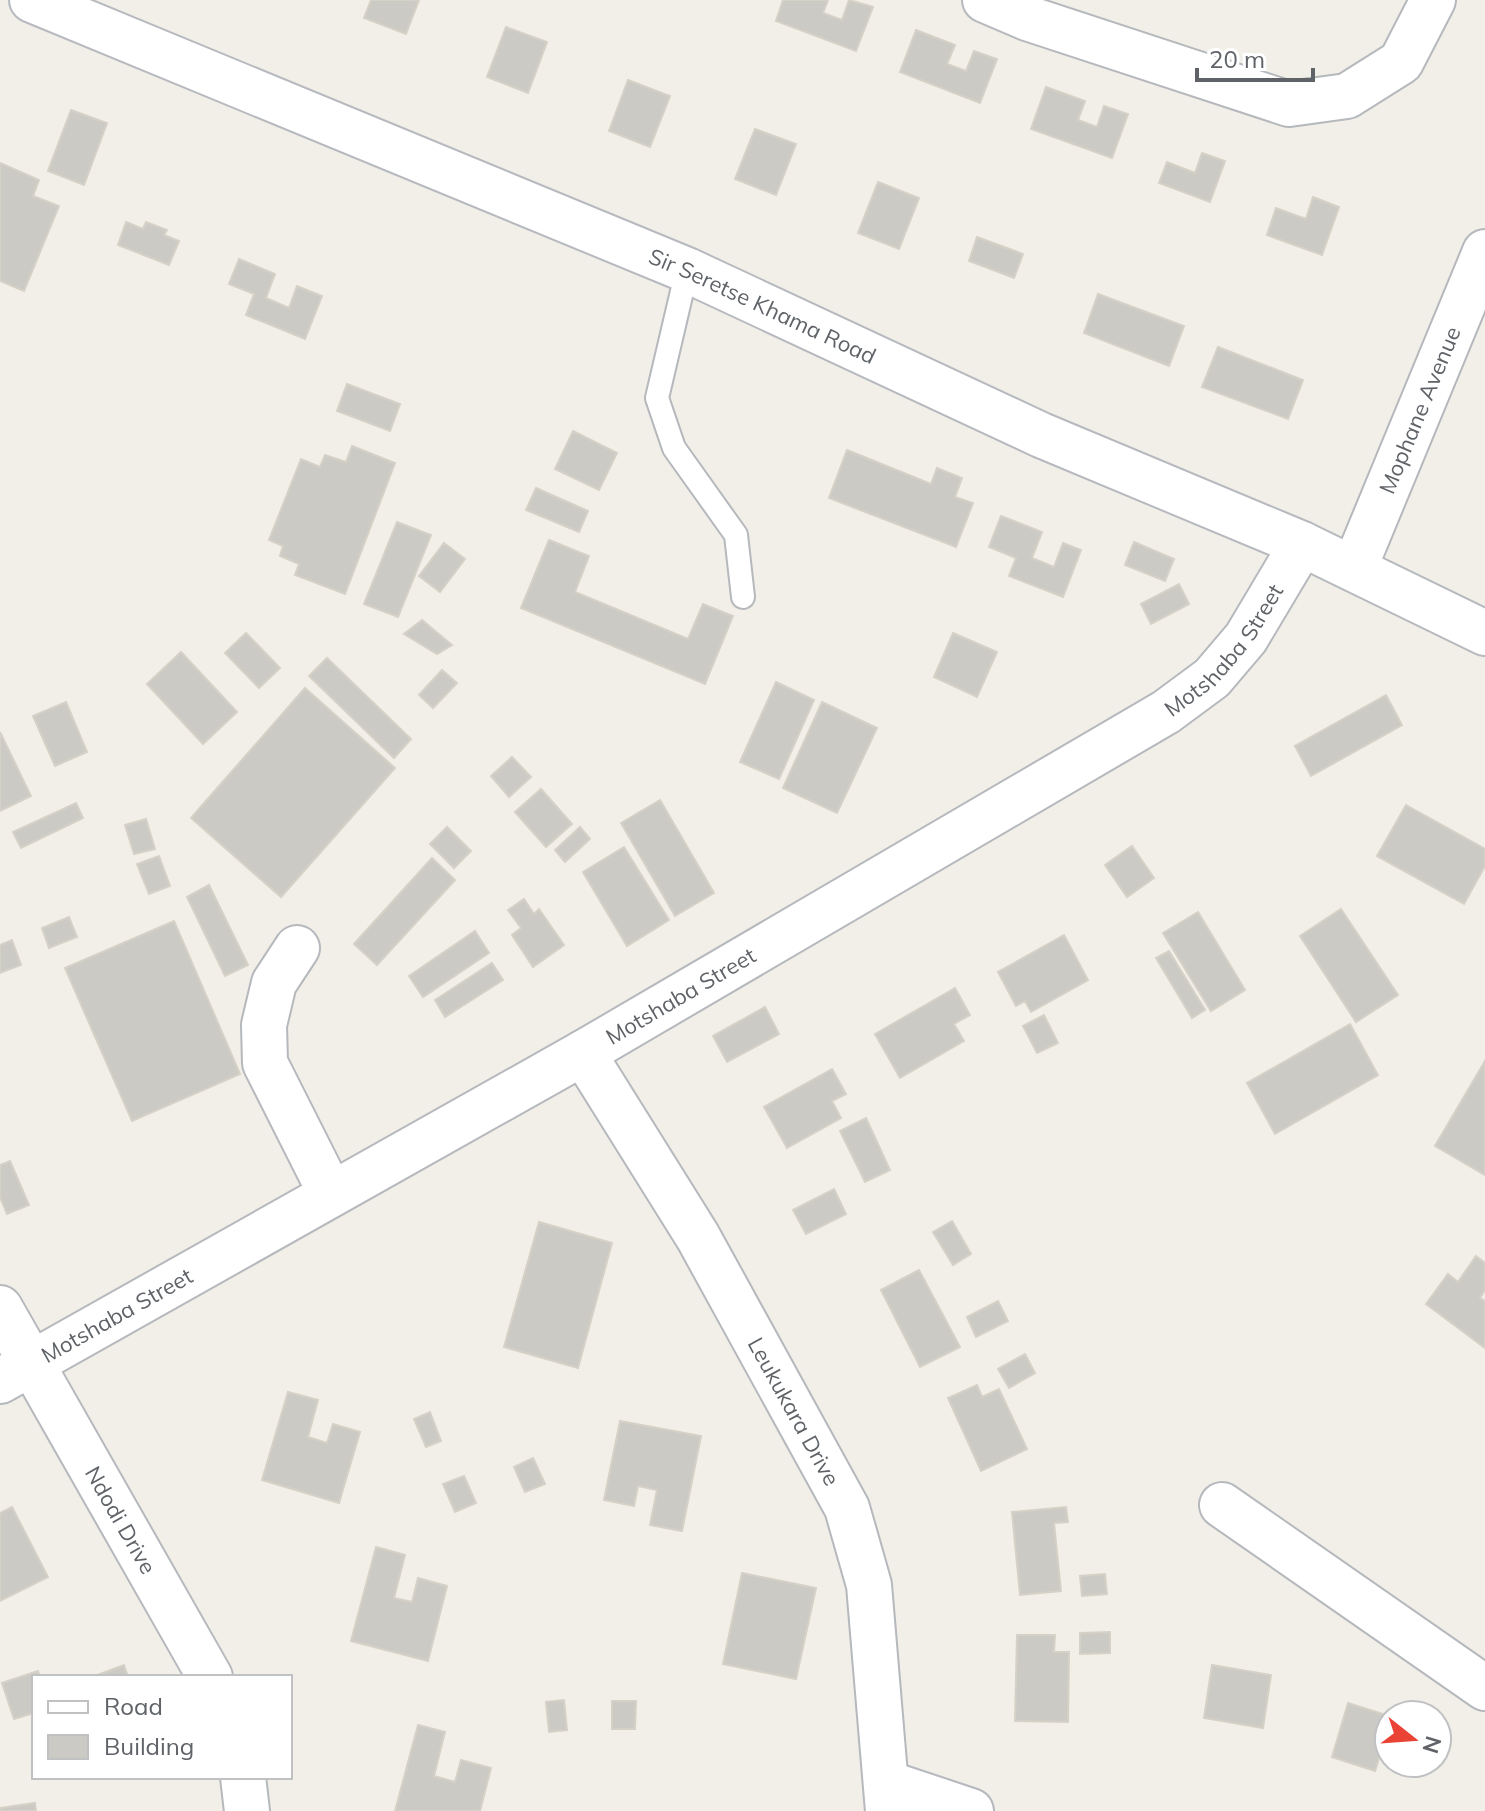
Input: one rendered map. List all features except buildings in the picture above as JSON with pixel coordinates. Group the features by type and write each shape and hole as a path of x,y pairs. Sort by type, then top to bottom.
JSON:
{"street":[{"name":"Sir Seretse Khama Road","path":"32,0 687,270 1041,435 1302,544 1485,633"},
{"path":"985,0 1027,18 1289,104 1347,96 1401,62 1433,0"},
{"name":"Mophane Avenue","path":"1354,569 1485,252"},
{"name":"Motshaba Street","path":"15,1372 583,1053 1166,712 1212,678 1246,638 1302,544"},
{"path":"297,948 274,983 264,1025 265,1063 331,1194"},
{"name":"Leukukara Drive","path":"583,1053 698,1237 847,1508 869,1585 888,1797"},
{"name":"Ndodi Drive","path":"0,1308 15,1372 209,1675"},
{"path":"1222,1505 1485,1688"},
{"path":"243,1779 247,1811"},
{"path":"888,1797 971,1811"}],"lane":[{"path":"687,270 657,398 674,448 736,535 743,597"}]}
